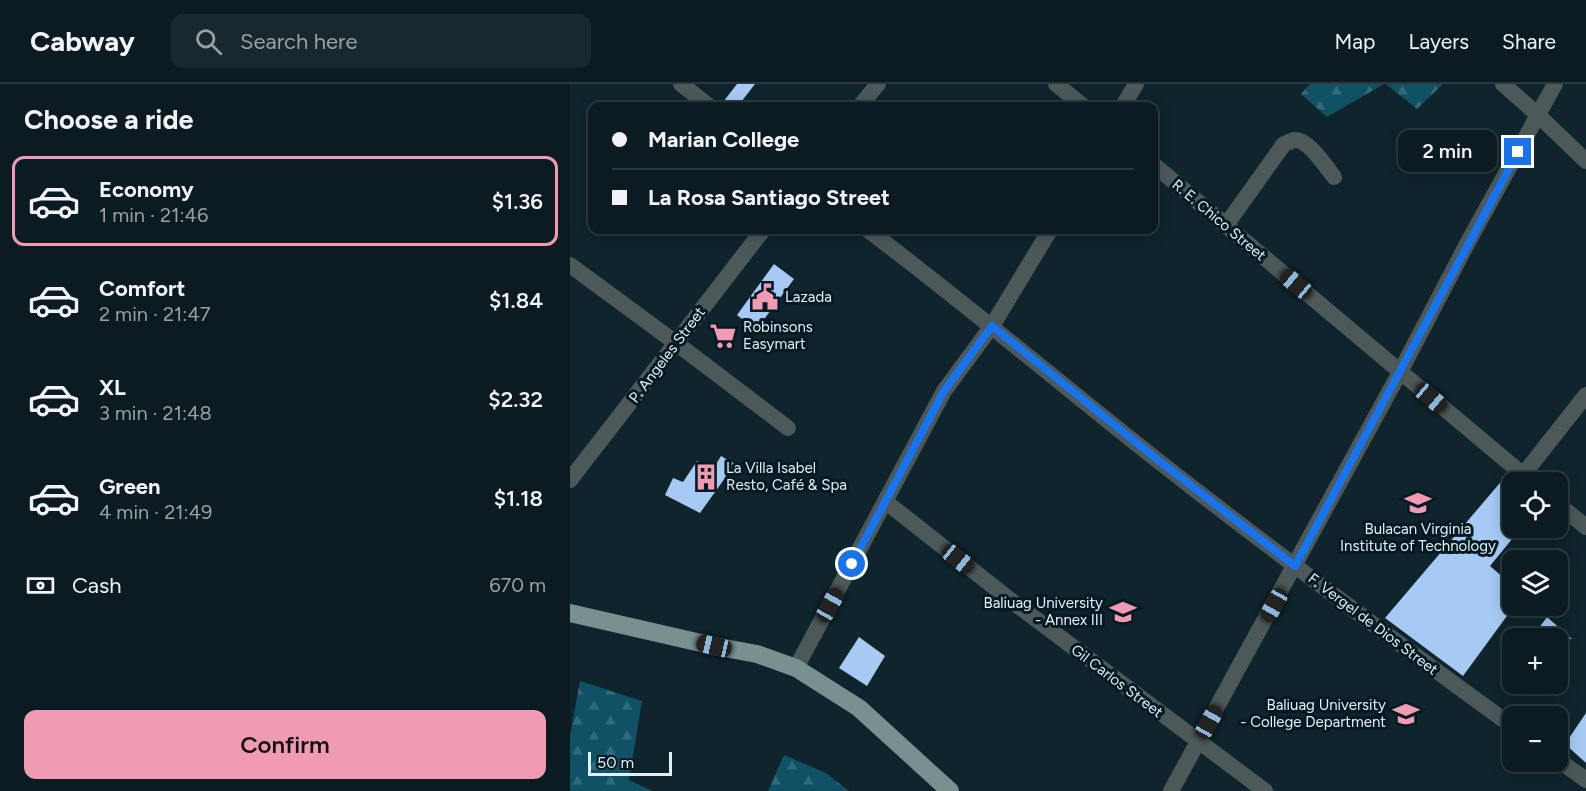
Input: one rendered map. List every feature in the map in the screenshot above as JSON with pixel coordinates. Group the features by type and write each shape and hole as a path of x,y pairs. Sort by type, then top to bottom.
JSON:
{"main road":[{"path":"570,613 757,654 796,668 859,708 950,791"}],"street":[{"path":"681,84 704,102"},
{"path":"863,102 878,84"},
{"path":"1056,84 1078,102"},
{"path":"1125,102 1136,84"},
{"path":"1503,84 1586,160"},
{"path":"1171,791 1555,84"},
{"path":"1226,225 1284,144 1299,140 1307,144 1334,177"},
{"name":"R. E. Chico Street","path":"1158,168 1520,472"},
{"name":"P. Angeles Street","path":"570,480 760,234"},
{"name":"F. Vergel de Dios Street","path":"873,234 1349,608 1502,719"},
{"path":"796,668 944,391 992,326 1048,234"},
{"path":"570,265 788,428"},
{"path":"1533,472 1586,395"},
{"name":"Gil Carlos Street","path":"886,502 1013,602 1265,791"},
{"path":"1568,512 1586,527"},
{"path":"1568,767 1586,780"}],"green space":[{"path":"1310,84 1384,84 1327,117 1301,94"},
{"path":"1386,84 1443,84 1417,109"},
{"path":"580,681 642,701 629,780 652,791 570,791 570,736"},
{"path":"784,755 826,773 849,791 768,791"}],"building":[{"path":"737,84 755,84 741,102 723,102"},
{"name":"Lazada","path":"774,264 794,279 756,330 737,315"},
{"path":"721,456 735,464 700,513 665,495 673,478 683,482 697,461 712,471"},
{"path":"1502,481 1502,538 1513,538 1490,566 1502,576 1502,616 1507,616 1463,676 1385,618"},
{"path":"1547,617 1560,628 1539,628"},
{"path":"859,637 885,656 867,686 839,668"},
{"path":"1586,713 1586,763 1568,747 1568,740"}],"place":[{"name":"Lazada","path":"765,297"},
{"name":"Robinsons Easymart","path":"723,336"},
{"name":"La Villa Isabel Resto, Café & Spa","path":"706,477"},
{"name":"Bulacan Virginia Institute of Technology","path":"1418,503"},
{"name":"Baliuag University - Annex III","path":"1123,612"},
{"name":"Baliuag University - College Department","path":"1406,714"}],"route":[{"path":"852,564 944,391 992,326 1153,456 1295,566 1518,152"}]}
